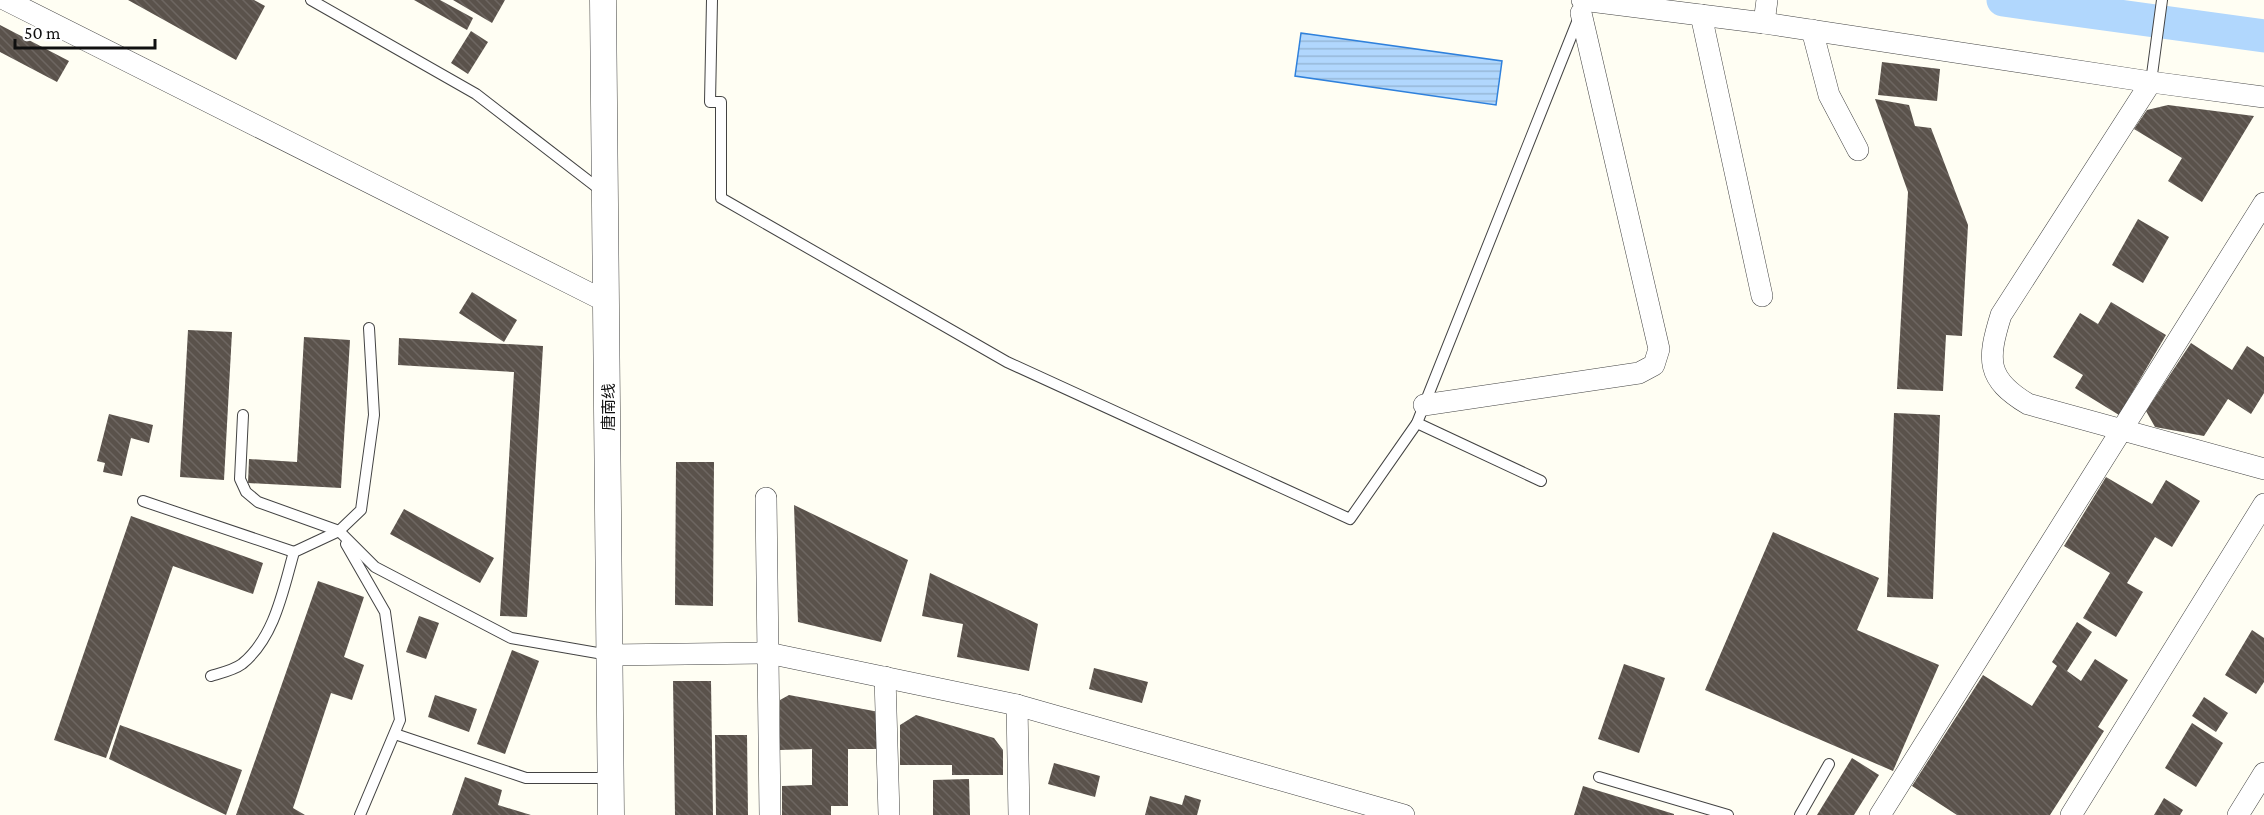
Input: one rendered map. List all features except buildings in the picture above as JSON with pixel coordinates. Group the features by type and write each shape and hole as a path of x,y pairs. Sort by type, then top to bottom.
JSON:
{"street":[{"path":"6,0 607,302"},
{"name":"唐南线","path":"603,0 611,815"},
{"path":"1764,23 1767,0"},
{"path":"1421,414 1640,373 1654,365 1659,349 1583,4 1764,23 2264,97"},
{"path":"1701,15 1762,296"},
{"path":"1812,30 1829,95 1858,150"},
{"path":"2151,82 2001,315 1992,355 1996,376 2008,392 2028,404 2264,470"},
{"path":"1880,815 2264,203"},
{"path":"766,498 770,815"},
{"path":"2071,815 2264,504"},
{"path":"609,655 768,653 1017,705 1404,815"},
{"path":"885,677 888,815"},
{"path":"1017,705 1019,815"},
{"path":"2238,815 2264,773"}],"lane":[{"path":"311,0 476,94 606,194"},
{"path":"712,0 710,102 721,102 721,198 1007,362 1350,519 1421,414 1583,4"},
{"path":"2151,82 2162,0"},
{"path":"143,501 294,552 339,531 362,510 374,415 369,328"},
{"path":"1421,414 1541,481"},
{"path":"243,415 240,478 246,492 258,502 339,531 375,567 512,638 609,655"},
{"path":"339,531 385,612 400,720 360,815"},
{"path":"212,676 241,666 261,643 274,620 294,552"},
{"path":"394,734 526,778 610,778"},
{"path":"1800,815 1829,764"},
{"path":"1599,777 1728,815"}],"water":[{"path":"1301,33 1502,61 1496,105 1295,76"}],"waterway":[{"path":"2003,0 2264,36"}]}
